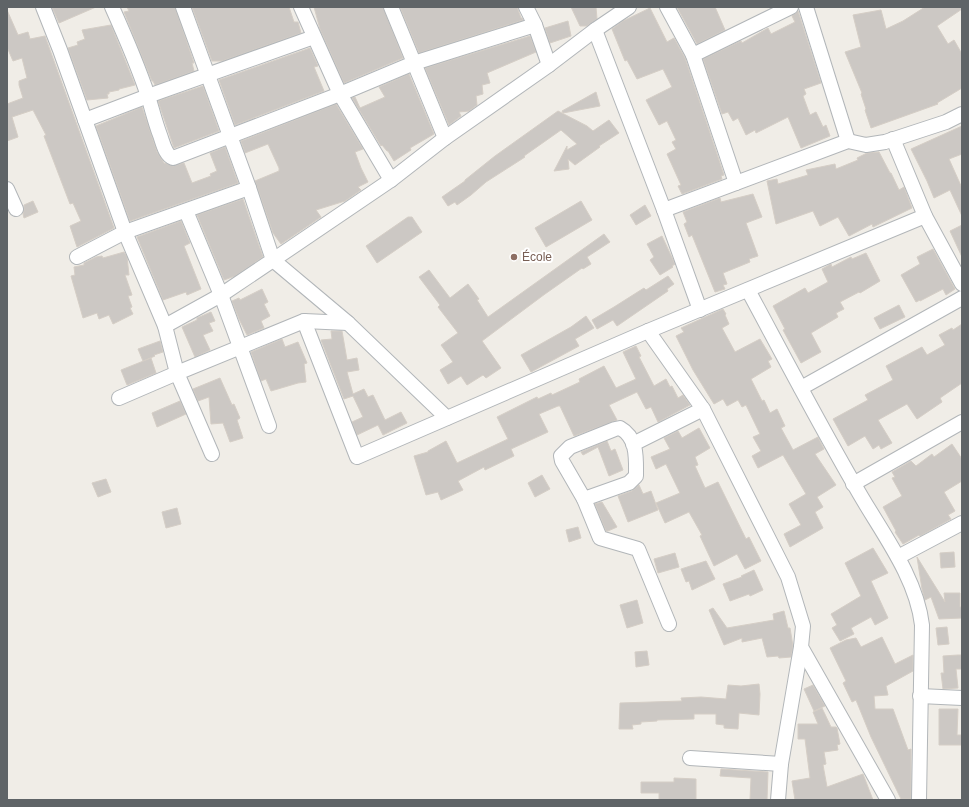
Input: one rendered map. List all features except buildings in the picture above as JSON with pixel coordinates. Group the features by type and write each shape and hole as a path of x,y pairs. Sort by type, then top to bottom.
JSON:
{"street":[{"path":"43,7 60,50 125,232 165,326 177,373 212,454"},
{"path":"112,7 148,96 157,128 166,152 173,158 340,94 414,63 535,25"},
{"path":"183,7 249,188 273,260 348,323 447,418"},
{"path":"301,7 340,94 391,180"},
{"path":"391,7 445,138"},
{"path":"526,7 535,25 549,65"},
{"path":"667,7 693,55 736,183"},
{"path":"693,55 791,7"},
{"path":"806,7 848,141"},
{"path":"165,326 222,295 391,180 445,138 549,65 621,9"},
{"path":"595,30 664,210 700,310"},
{"path":"85,120 314,37"},
{"path":"664,210 848,141 866,145 893,139 946,122 962,114"},
{"path":"893,139 925,216 962,284"},
{"path":"77,257 125,232 249,188"},
{"path":"7,189 16,209"},
{"path":"186,211 222,295 269,426"},
{"path":"304,321 357,457 648,331 925,216"},
{"path":"748,290 853,484 898,557 915,595 920,611 922,639 919,800"},
{"path":"801,388 962,298"},
{"path":"119,398 240,346 304,321 348,323"},
{"path":"648,331 703,409 788,576 803,626 801,647 781,764 778,800"},
{"path":"633,444 703,409"},
{"path":"853,484 962,422"},
{"path":"584,500 629,483 636,476 637,454 628,434 624,430 616,428 570,447 561,456 562,461 584,500 600,538 638,549 669,624"},
{"path":"898,557 962,523"},
{"path":"801,647 888,800"},
{"path":"920,696 962,698"},
{"path":"690,758 781,764"}],"place":[{"name":"École","path":"514,257"}]}
